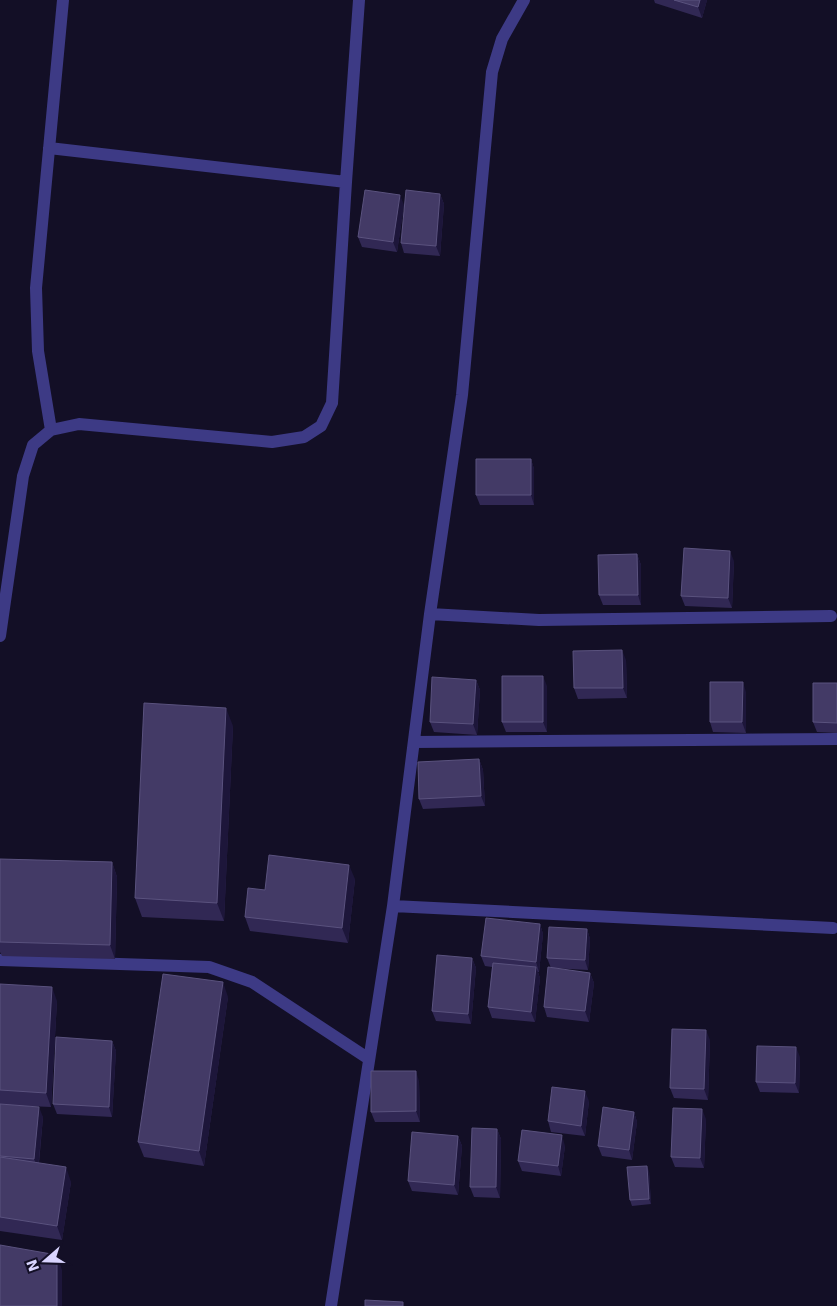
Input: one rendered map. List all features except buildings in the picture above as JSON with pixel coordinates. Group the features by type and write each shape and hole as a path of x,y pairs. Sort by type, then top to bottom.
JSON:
{"street":[{"path":"51,430 38,351 36,288 63,0"},
{"path":"0,636 23,476 33,446 51,430 79,424 272,442 304,436 321,426 332,403 359,0"},
{"path":"331,1306 393,906 430,614 462,395 492,72 502,39 524,0"},
{"path":"49,148 346,182"},
{"path":"430,614 539,620 831,616"},
{"path":"414,742 837,739"},
{"path":"393,906 834,928"},
{"path":"0,960 208,967 252,982 369,1059"}]}
